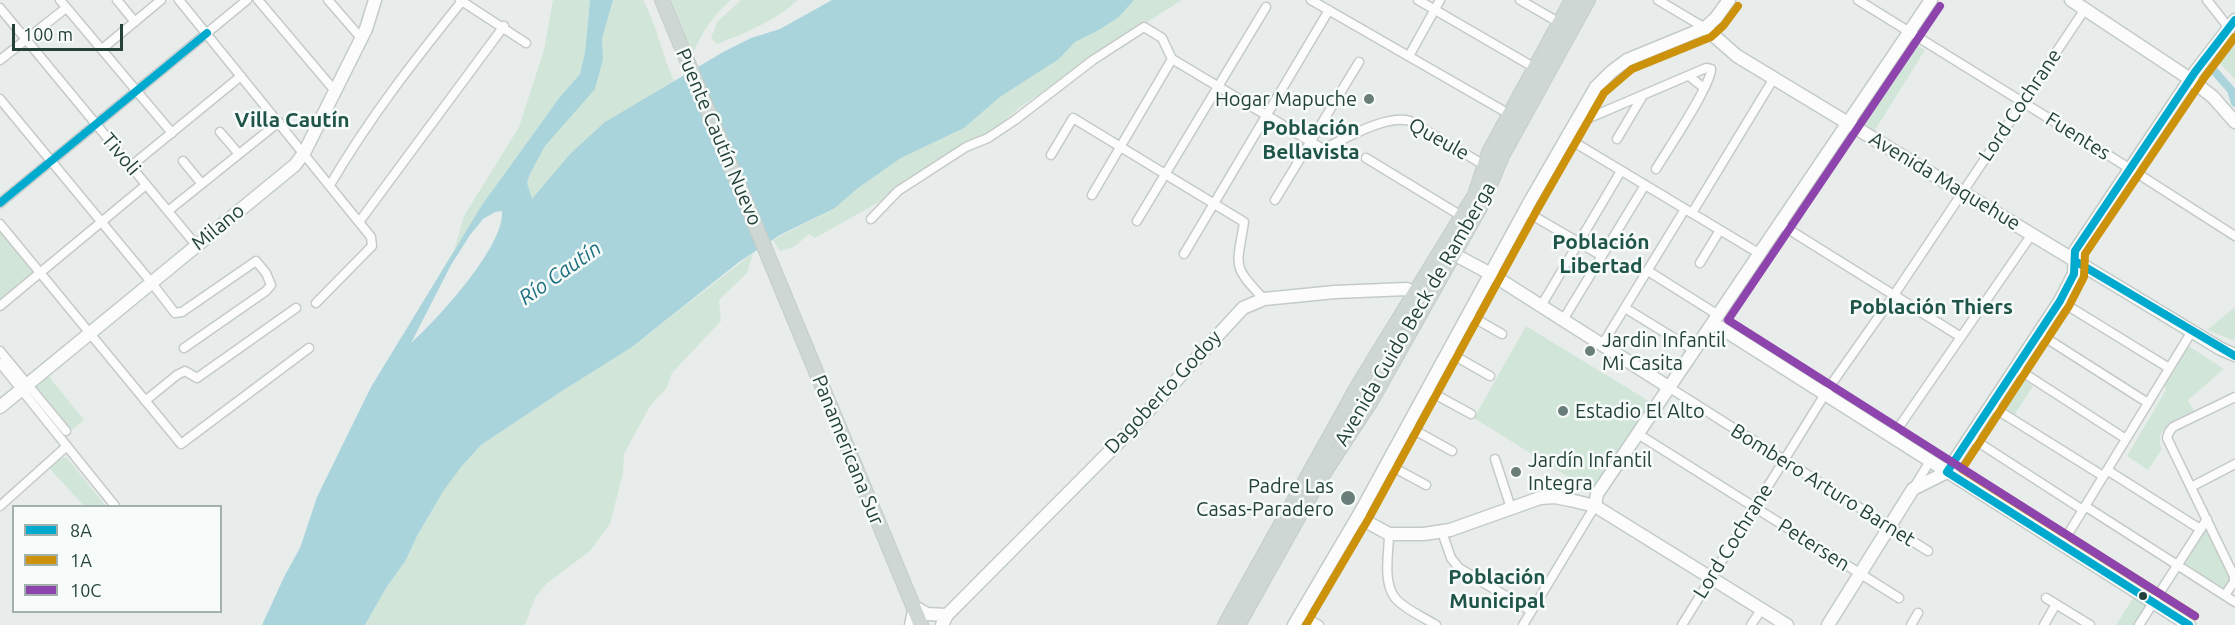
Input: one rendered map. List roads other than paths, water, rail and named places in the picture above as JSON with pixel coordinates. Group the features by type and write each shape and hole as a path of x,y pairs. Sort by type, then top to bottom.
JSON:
{"main road":[{"name":"Milano","path":"0,407 296,165 362,38 375,0"},
{"name":"Puente Cautín Nuevo","path":"662,0 776,274"},
{"name":"Avenida Guido Beck de Ramberga","path":"1226,625 1359,384 1405,310 1411,292 1448,251 1482,204 1536,68 1572,0"},
{"name":"Avenida Guido Beck de Ramberga","path":"1238,625 1318,482 1375,393 1431,293 1462,217 1478,190 1489,152 1515,118 1588,0"},
{"path":"1297,620 1358,517 1525,211 1596,87 1619,66 1637,55 1705,28 1716,18 1729,0"},
{"path":"1594,506 1598,494 1931,0"},
{"path":"2071,0 2190,79 2213,98 2235,122"},
{"path":"1828,625 1912,489 1947,472 2060,301 2074,274 2075,251 2190,79 2232,24"},
{"name":"Avenida Maquehue","path":"1705,28 1726,47 1774,78 2221,349 2235,355"},
{"name":"Bombero Arturo Barnet","path":"1448,251 1491,274 1670,388"},
{"name":"Panamericana Sur","path":"776,274 921,625"},
{"name":"Dagoberto Godoy","path":"913,606 944,620 1125,436 1243,308 1264,299 1411,292 1422,297 1431,293"},
{"path":"1716,319 1825,394 2189,625"},
{"path":"1359,384 1375,393"},
{"path":"1358,517 1389,534 1442,532 1533,500 1555,497 1594,506 1786,625"}],"street":[{"path":"60,0 172,133"},
{"path":"117,0 135,22"},
{"path":"102,49 161,0"},
{"path":"179,0 371,237 372,246 316,303"},
{"path":"0,203 247,0"},
{"path":"258,0 335,91"},
{"path":"328,0 362,38"},
{"path":"330,185 380,105 461,0 504,26 526,43"},
{"path":"1311,0 1515,118"},
{"path":"1418,0 1536,68"},
{"path":"1409,56 1440,0"},
{"path":"1520,0 1560,23"},
{"name":"Avenida Maquehue","path":"1658,0 1705,28"},
{"name":"Fuentes","path":"1858,0 2235,236"},
{"path":"2207,0 2232,24"},
{"path":"1137,222 1266,7"},
{"name":"Tivoli","path":"0,8 196,245"},
{"path":"0,60 66,8"},
{"name":"Lord Cochrane","path":"1682,625 1825,394 2085,9"},
{"path":"1184,254 1329,10"},
{"path":"359,222 504,26"},
{"path":"872,219 898,191 966,147 988,138 1093,60 1144,27 1162,39 1172,59 1092,195"},
{"name":"Queule","path":"1172,59 1323,149 1389,120 1402,119 1410,121 1484,165"},
{"path":"1275,200 1359,62"},
{"path":"1575,124 1706,68 1712,69 1712,74 1656,169"},
{"path":"131,166 241,76"},
{"path":"1689,76 1704,88"},
{"path":"1602,345 1774,78"},
{"path":"1617,140 1642,96"},
{"path":"0,99 175,313 182,312 256,261 266,273 271,285 266,291 184,348"},
{"path":"1051,155 1073,118 1244,222 1238,263 1239,271 1264,299"},
{"path":"168,211 279,122"},
{"path":"220,132 239,154"},
{"path":"1567,138 1760,254"},
{"path":"1366,158 1462,217"},
{"path":"183,161 202,184"},
{"path":"1541,306 1621,171"},
{"path":"0,306 147,185"},
{"path":"1563,320 1645,185"},
{"path":"1525,211 1602,256"},
{"path":"0,224 181,444 309,348"},
{"path":"1780,224 1961,337"},
{"path":"1700,263 1720,230"},
{"path":"1892,437 2032,234"},
{"path":"1648,271 1716,319"},
{"path":"2060,301 2169,368"},
{"path":"145,401 185,371 197,378 296,308"},
{"path":"1625,308 1695,351"},
{"path":"1468,315 1502,334"},
{"path":"2062,544 2192,331"},
{"path":"2038,333 2148,403"},
{"path":"0,351 67,446 113,505"},
{"path":"1448,352 1490,376"},
{"path":"0,363 66,431"},
{"path":"2016,368 2126,439"},
{"name":"Bombero Arturo Barnet","path":"1670,388 1928,551"},
{"path":"1427,390 1471,414"},
{"path":"2225,596 2234,582 2234,576 2168,441 2169,432 2173,428 2235,398"},
{"path":"1991,406 2200,529"},
{"path":"1407,426 1452,450"},
{"name":"Petersen","path":"1638,434 1899,598"},
{"path":"1970,437 2235,602"},
{"path":"0,506 67,446"},
{"path":"1495,459 1511,507"},
{"path":"1912,489 1930,461"},
{"path":"1387,464 1426,485"},
{"path":"2191,487 2235,465"},
{"path":"1523,625 1594,506"},
{"path":"2139,625 2207,519"},
{"path":"1442,532 1451,558 1458,568 1531,611"},
{"path":"1389,534 1388,581 1392,593 1399,602 1436,625"},
{"path":"2046,598 2090,625"},
{"path":"2044,625 2056,604"},
{"path":"909,625 913,606"},
{"path":"1751,625 1761,609"},
{"path":"1911,625 1918,613"},
{"path":"1297,620 1319,625"}],"water":[{"name":"Río Cautín","path":"590,0 613,0 602,39 603,59 595,89 545,146 527,183 532,199 570,154 605,122 725,51 751,38 780,29 832,0 1134,0 1119,17 1075,42 1059,59 1000,97 964,128 901,158 858,188 835,208 780,235 739,262 632,347 481,445 444,490 406,560 386,588 365,625 262,625 300,548 317,497 371,387 482,205 559,98 580,74 585,52","holes":["502,211 500,226 493,243 467,282 437,318 411,343 451,265 470,235 483,219"]}],"waterway":[{"path":"2209,65 2231,90 2235,103"}],"place":[{"name":"Hogar Mapuche","path":"1369,99"},
{"name":"Jardin Infantil Mi Casita","path":"1590,351"},
{"name":"Estadio El Alto","path":"1563,411"},
{"name":"Jardín Infantil Integra","path":"1516,472"},
{"name":"Padre Las Casas-Paradero","path":"1348,498"}],"district":[{"name":"Villa Cautín","path":"292,120"},
{"name":"Población Bellavista","path":"1311,140"},
{"name":"Población Libertad","path":"1601,254"},
{"name":"Población Thiers","path":"1931,307"},
{"name":"Población Municipal","path":"1497,589"}]}
